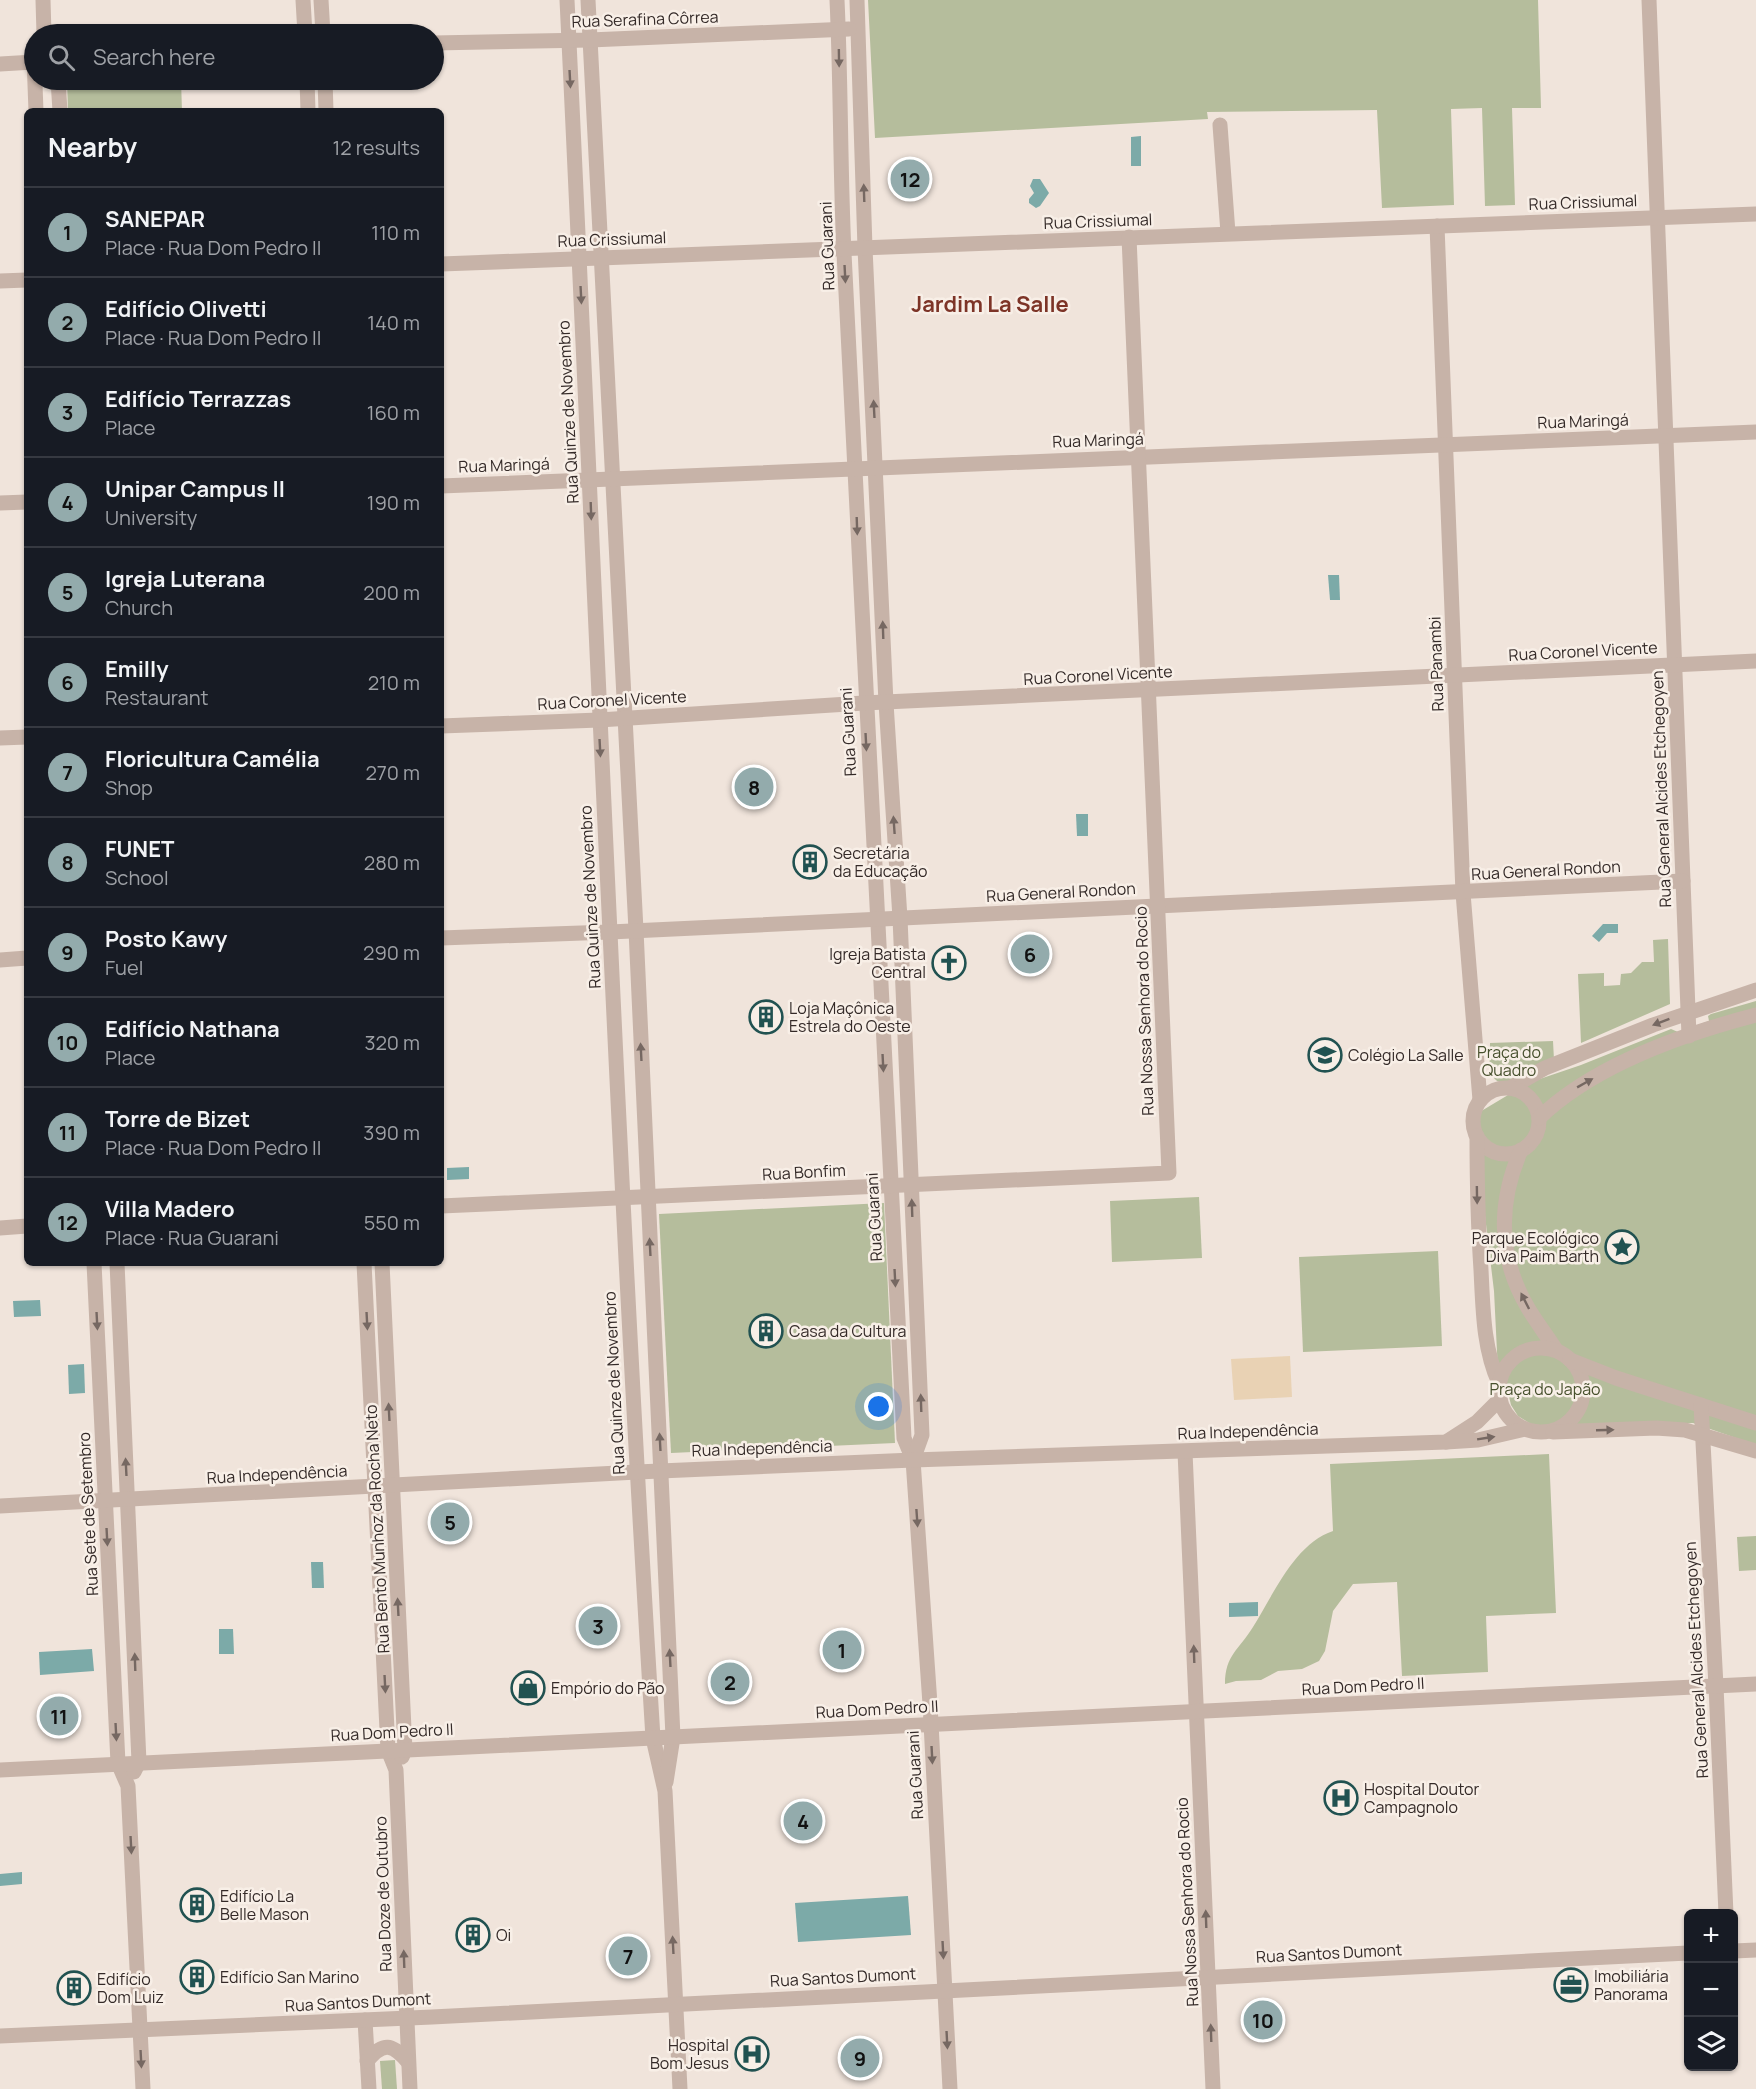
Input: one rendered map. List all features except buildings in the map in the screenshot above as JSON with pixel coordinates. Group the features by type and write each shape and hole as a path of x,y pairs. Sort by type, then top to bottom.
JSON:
{"street":[{"path":"43,0 44,24"},
{"path":"303,0 304,24"},
{"path":"321,0 322,24"},
{"name":"Rua Quinze de Novembro","path":"567,0 622,1198 654,1738 665,1791 680,2089"},
{"name":"Rua Quinze de Novembro","path":"588,0 636,930 673,1737 665,1791"},
{"name":"Rua Guarani","path":"837,0 844,248 864,704 890,1186 904,1438 913,1460 950,2089"},
{"name":"Rua Guarani","path":"856,0 886,703 900,918 922,1435 913,1460"},
{"name":"Rua General Alcides Etchegoyen","path":"1649,0 1689,1036"},
{"name":"Rua Serafina Côrrea","path":"444,43 590,40 858,29"},
{"path":"0,64 24,62"},
{"path":"35,90 36,108"},
{"path":"59,90 60,108"},
{"path":"307,90 308,108"},
{"path":"325,90 326,108"},
{"path":"1220,125 1228,233"},
{"name":"Rua Crissiumal","path":"444,264 1756,214"},
{"name":"Rua Panambi","path":"1437,226 1463,893 1480,1100"},
{"name":"Rua Nossa Senhora do Rocio","path":"1129,237 1169,1173"},
{"path":"0,280 24,279"},
{"name":"Rua Maringá","path":"444,486 1756,432"},
{"path":"0,503 24,502"},
{"name":"Rua Coronel Vicente","path":"444,726 599,720 864,704 1756,660"},
{"path":"0,738 24,737"},
{"name":"Rua General Rondon","path":"444,938 1463,893 1683,881"},
{"path":"0,960 24,958"},
{"path":"1510,1088 1545,1068 1688,1012 1756,990"},
{"path":"1539,1118 1566,1094 1608,1069 1689,1036 1756,1015"},
{"path":"1477,1136 1491,1150 1501,1153 1521,1150 1533,1140 1538,1126 1539,1118 1533,1101 1519,1090 1499,1088 1489,1092 1480,1100 1473,1116 1477,1136 1477,1199 1483,1318 1489,1353 1499,1383 1500,1399 1510,1419 1525,1430 1547,1432 1656,1428 1685,1430 1756,1452"},
{"path":"1521,1150 1506,1196 1504,1233 1506,1250 1512,1272 1527,1307 1556,1350 1570,1360 1616,1378 1756,1423"},
{"name":"Rua Bonfim","path":"444,1206 1169,1173"},
{"path":"0,1228 24,1226"},
{"name":"Rua Sete de Setembro","path":"94,1266 118,1763"},
{"path":"117,1266 139,1762 128,1786"},
{"path":"364,1266 388,1750 396,1770"},
{"name":"Rua Bento Munhoz da Rocha Neto","path":"382,1266 405,1749 396,1770"},
{"path":"1499,1383 1507,1365 1518,1355 1531,1349 1556,1350"},
{"path":"1547,1432 1561,1428 1575,1416 1579,1408 1583,1394 1580,1374 1570,1360"},
{"path":"1446,1442 1477,1422 1500,1399"},
{"name":"Rua General Alcides Etchegoyen","path":"1701,1405 1726,1909"},
{"name":"Rua Independência","path":"0,1506 637,1472 1446,1442 1478,1440 1525,1430"},
{"name":"Rua Nossa Senhora do Rocio","path":"1185,1452 1213,2089"},
{"name":"Rua Dom Pedro II","path":"0,1770 1756,1684"},
{"path":"118,1763 128,1786 142,2089"},
{"name":"Rua Doze de Outubro","path":"396,1770 410,2089"},
{"path":"1738,1951 1756,1950"},
{"name":"Rua Santos Dumont","path":"0,2036 406,2018 1684,1953"},
{"path":"365,2019 369,2089"},
{"path":"367,2061 374,2052 387,2047 397,2050 408,2062"}],"green space":[{"path":"868,0 1538,0 1541,108 1512,108 1515,205 1485,206 1482,108 1451,109 1454,205 1382,208 1377,110 1207,112 1208,119 875,138"},
{"path":"67,90 181,90 182,108 68,108"},
{"path":"1668,939 1670,1004 1581,1043 1578,974 1604,973 1604,986 1620,985 1621,974 1631,973 1642,962 1654,962 1653,940"},
{"name":"Parque Ecológico Diva Paim Barth","path":"1756,1001 1756,1445 1693,1423 1534,1429 1531,1424 1518,1416 1511,1405 1502,1366 1498,1372 1494,1291 1473,1116 1528,1083 1581,1065 1671,1029 1678,1032 1709,1021 1708,1016 1711,1014"},
{"name":"Praça do Quadro","path":"1553,1041 1554,1060 1505,1083 1499,1082 1491,1074 1490,1043"},
{"path":"1199,1197 1202,1258 1112,1262 1110,1201"},
{"path":"884,1203 895,1443 671,1453 659,1214"},
{"path":"1438,1251 1442,1346 1303,1352 1299,1257"},
{"path":"1549,1454 1556,1613 1486,1616 1488,1672 1402,1676 1397,1582 1353,1584 1333,1611 1325,1651 1319,1661 1302,1669 1278,1671 1261,1680 1225,1684 1230,1659 1253,1627 1286,1572 1307,1547 1319,1537 1333,1531 1330,1464"},
{"path":"1756,1536 1756,1570 1739,1571 1737,1537"},
{"path":"395,2060 397,2089 382,2089 380,2061"}],"sand":[{"path":"1290,1356 1292,1397 1234,1400 1231,1359"}],"water":[{"path":"1141,136 1141,166 1131,166 1131,137"},
{"path":"1033,179 1040,179 1049,193 1036,208 1029,203 1034,193 1030,186"},
{"path":"1328,575 1339,575 1340,600 1330,600"},
{"path":"1076,814 1088,814 1088,836 1077,836"},
{"path":"1603,924 1618,924 1618,933 1607,933 1599,942 1592,936"},
{"path":"469,1167 469,1179 447,1180 447,1168"},
{"path":"40,1300 41,1316 14,1317 13,1301"},
{"path":"84,1364 85,1393 69,1394 68,1365"},
{"path":"311,1562 323,1562 324,1588 312,1588"},
{"path":"1258,1602 1258,1616 1229,1617 1229,1603"},
{"path":"219,1629 233,1629 234,1654 219,1654"},
{"path":"92,1649 94,1671 40,1675 39,1652"},
{"path":"22,1872 22,1884 0,1886 0,1874"},
{"path":"908,1896 911,1935 798,1942 795,1903"}],"place":[{"name":"Villa Madero","path":"910,179"},
{"name":"FUNET","path":"754,787"},
{"name":"Secretária da Educação","path":"810,862"},
{"name":"Emilly","path":"1030,954"},
{"name":"Igreja Batista Central","path":"949,963"},
{"name":"Loja Maçônica Estrela do Oeste","path":"766,1017"},
{"name":"Colégio La Salle","path":"1325,1055"},
{"name":"Parque Ecológico Diva Paim Barth","path":"1622,1247"},
{"name":"Casa da Cultura","path":"766,1331"},
{"name":"Igreja Luterana","path":"450,1522"},
{"name":"Edifício Terrazzas","path":"598,1626"},
{"name":"SANEPAR","path":"842,1650"},
{"name":"Edifício Olivetti","path":"730,1682"},
{"name":"Empório do Pão","path":"528,1688"},
{"name":"Torre de Bizet","path":"59,1716"},
{"name":"Hospital Doutor Campagnolo","path":"1341,1798"},
{"name":"Unipar Campus II","path":"803,1821"},
{"name":"Edifício La Belle Mason","path":"197,1905"},
{"name":"Oi","path":"473,1935"},
{"name":"Floricultura Camélia","path":"628,1956"},
{"name":"Edifício San Marino","path":"197,1977"},
{"name":"Imobiliária Panorama","path":"1571,1985"},
{"name":"Edifício Dom Luiz","path":"74,1988"},
{"name":"Edifício Nathana","path":"1263,2020"},
{"name":"Hospital Bom Jesus","path":"752,2054"},
{"name":"Posto Kawy","path":"860,2058"}],"district":[{"name":"Jardim La Salle","path":"990,304"}],"park label":[{"name":"Praça do Japão","path":"1545,1389"}]}
